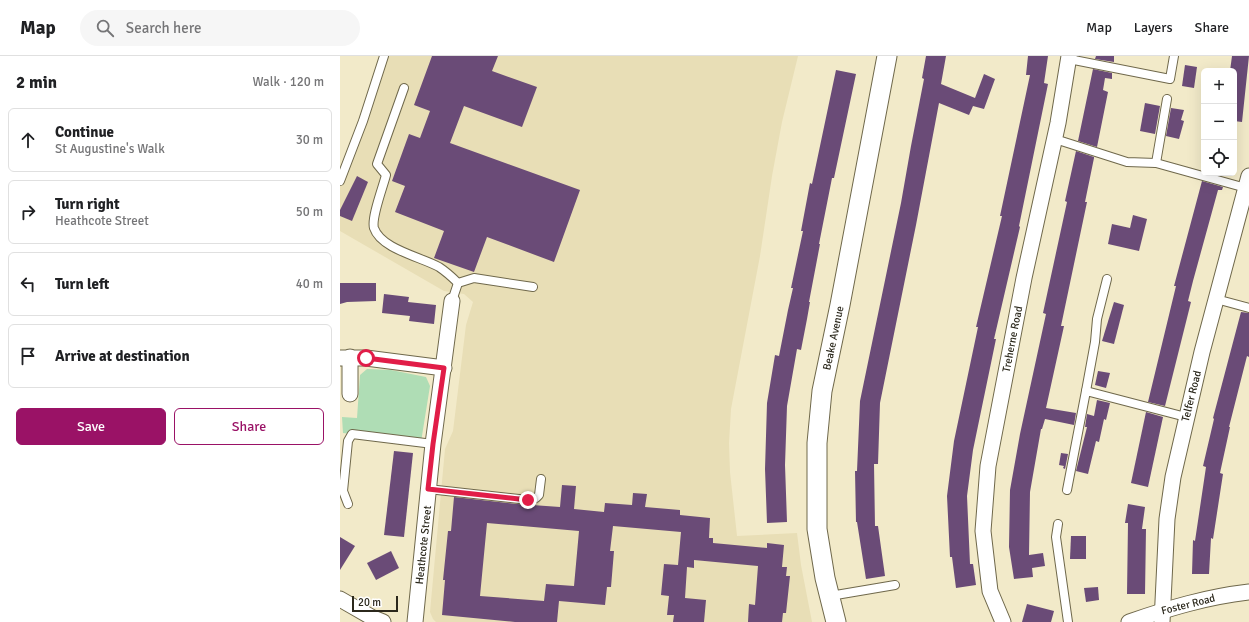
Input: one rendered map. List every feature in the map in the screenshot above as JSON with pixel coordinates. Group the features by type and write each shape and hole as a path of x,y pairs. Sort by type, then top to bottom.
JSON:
{"street":[{"name":"Beake Avenue","path":"836,622 825,578 817,529 818,436 822,391 842,298 887,56"},
{"name":"Treherne Road","path":"1003,622 990,591 983,532 988,466 1024,278 1054,138 1069,57"},
{"name":"Telfer Road","path":"1162,616 1167,519 1173,477 1186,417 1247,182"},
{"name":"Heathcote Street","path":"415,622 433,444 452,301"},
{"path":"350,394 345,357 366,358 444,368"},
{"name":"Foster Road","path":"1129,622 1162,616 1204,598 1249,592"},
{"path":"340,599 382,622"}],"lane":[{"path":"340,181 363,121 384,56"},
{"path":"1069,57 1170,79 1174,56"},
{"path":"404,88 376,164 386,175 375,212 374,228 379,237 392,247 440,267 458,282"},
{"path":"1156,163 1167,99"},
{"path":"1054,138 1127,162 1156,163 1247,182"},
{"path":"458,282 474,278 533,287"},
{"path":"1067,490 1095,342 1097,319 1107,279"},
{"path":"452,301 458,282"},
{"path":"1216,299 1249,308"},
{"path":"1086,391 1186,417"},
{"path":"348,504 343,492 348,441 352,434 433,444"},
{"path":"428,489 528,500 536,498 538,495 541,479"},
{"path":"1058,524 1056,537 1068,622"},
{"path":"830,596 895,585"}],"shaded area":[{"path":"388,56 798,56 782,122 772,176 760,256 731,409 729,443 730,472 737,536 797,533 801,565 812,622 436,622 433,619 430,612 445,449 453,431 466,325 473,302 464,294 444,291 340,231 340,186 349,168 371,110"}],"green space":[{"path":"367,369 391,370 426,377 430,386 421,442 343,433 342,417 357,418 360,375"}],"building":[{"path":"432,56 498,56 492,71 537,87 522,127 464,106 450,143 580,190 554,262 487,237 474,272 434,258 444,231 395,212 405,186 392,181 409,134 420,138 430,111 414,105"},
{"path":"926,56 946,56 941,84 975,98 984,74 995,79 984,109 973,106 969,115 939,103 880,403 878,464 874,464 875,526 878,526 885,576 866,579 856,522 855,471 857,471 860,401 901,203 924,79 922,78"},
{"path":"1028,56 1048,56 1044,83 1048,84 1020,227 994,339 996,339 973,450 967,496 970,564 973,564 976,585 956,588 952,557 950,557 947,496 954,441 978,327 976,327 1002,216 1000,216 1030,75 1026,75"},
{"path":"1096,56 1114,56 1114,62 1095,59"},
{"path":"1232,56 1249,56 1242,122 1237,121 1237,68 1230,68"},
{"path":"1185,65 1197,67 1194,88 1182,86"},
{"path":"1093,69 1112,73 1112,79 1105,78 1103,90 1108,92 1097,147 1078,141"},
{"path":"836,70 856,74 834,178 832,178 801,350 797,349 787,406 785,465 787,522 767,523 765,469 767,403 775,355 779,356 793,288 791,288 803,231 801,231 810,183 812,184"},
{"path":"1145,103 1160,106 1155,134 1140,131"},
{"path":"1171,108 1184,110 1181,120 1184,121 1179,139 1166,136"},
{"path":"1076,151 1094,158 1085,202 1087,202 1061,326 1064,326 1046,408 1076,413 1074,425 1045,419 1041,429 1030,492 1029,555 1043,553 1045,566 1032,568 1033,577 1014,579 1009,547 1010,490 1020,434 1046,314 1043,313 1067,202 1065,201"},
{"path":"357,176 368,182 352,221 340,216 340,210"},
{"path":"1202,181 1223,187 1222,190 1218,190 1193,281 1188,301 1191,302 1165,406 1148,402 1176,286 1174,286"},
{"path":"1133,215 1147,219 1139,251 1108,244 1112,224 1130,228"},
{"path":"340,283 376,283 376,301 347,302 340,304"},
{"path":"384,294 409,297 408,302 436,305 434,324 409,321 410,316 382,313"},
{"path":"1114,302 1124,305 1114,344 1102,341"},
{"path":"1241,312 1249,313 1249,357 1247,356 1229,427 1220,473 1223,474 1213,539 1211,538 1209,574 1192,574 1193,540 1195,541 1206,467 1203,466 1213,418"},
{"path":"1098,371 1110,373 1106,388 1095,385"},
{"path":"1097,400 1110,403 1106,420 1104,419 1099,442 1096,441 1088,474 1076,471 1087,427 1085,427 1087,414 1094,416"},
{"path":"1146,412 1163,417 1148,487 1131,483"},
{"path":"394,451 413,453 404,537 384,535"},
{"path":"1061,453 1068,454 1065,469 1063,468 1064,466 1059,465"},
{"path":"562,485 576,486 574,509 604,512 605,503 632,505 633,493 647,494 645,507 680,510 680,515 710,518 709,538 713,538 713,543 767,548 767,543 784,545 782,567 787,567 786,576 790,576 786,613 783,613 782,622 748,622 749,604 755,605 758,566 694,560 694,568 687,567 685,598 706,600 704,622 673,622 674,615 667,615 669,596 661,595 664,564 678,565 681,532 613,526 610,551 614,551 611,587 607,587 605,605 559,601 557,622 515,622 442,615 445,580 443,580 448,531 451,531 454,497 560,507","holes":["487,523 579,531 574,586 546,584 544,601 480,596"]},
{"path":"1128,504 1145,507 1142,529 1146,529 1145,594 1127,594 1128,523 1125,523"},
{"path":"1071,536 1086,536 1086,559 1070,559"},
{"path":"340,537 355,546 340,570"},
{"path":"391,551 399,568 376,580 367,563"},
{"path":"1098,587 1099,600 1086,602 1084,588"},
{"path":"1027,604 1054,611 1051,622 1022,622"}],"route":[{"path":"366,358 444,368 428,489 528,500"}]}
